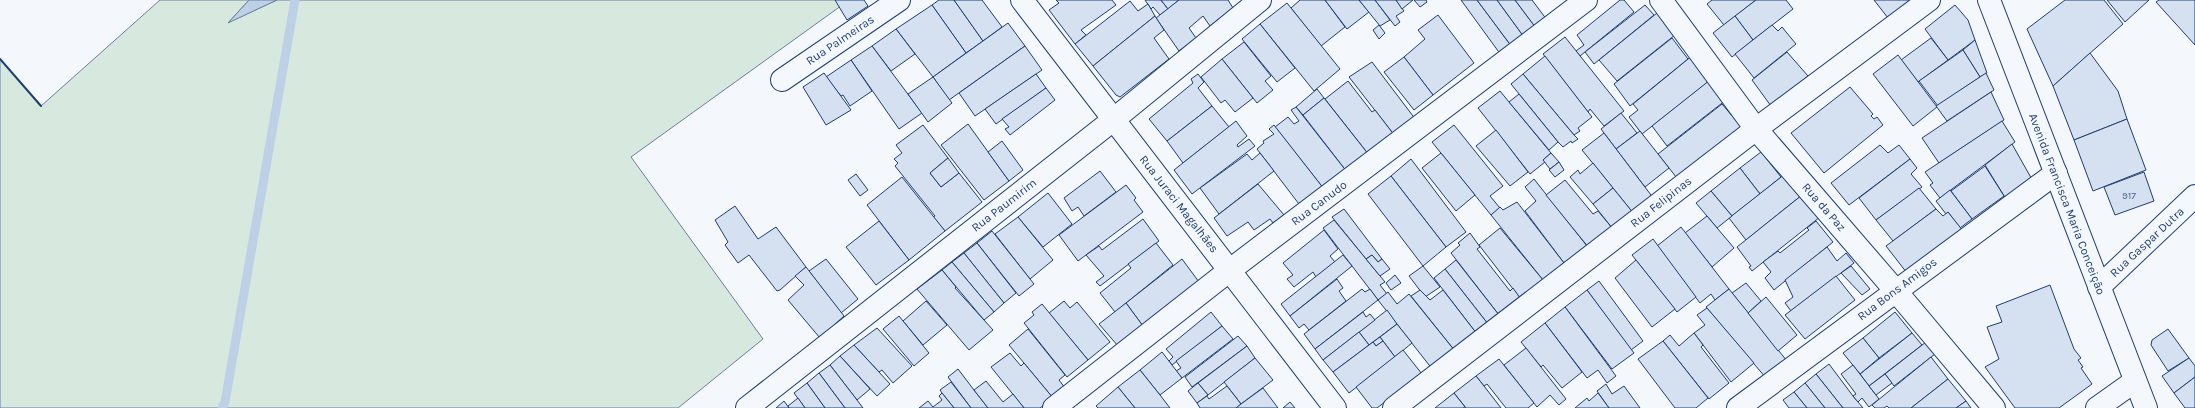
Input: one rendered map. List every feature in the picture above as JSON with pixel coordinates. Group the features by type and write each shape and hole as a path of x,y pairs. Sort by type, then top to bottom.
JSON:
{"street":[{"name":"Rua Palmeiras","path":"782,80 899,0"},
{"name":"Rua Juraci Magalhães","path":"1022,0 1230,270 1334,408"},
{"name":"Rua Canudo","path":"1054,408 1230,270 1586,0"},
{"name":"Rua da Paz","path":"1661,0 1756,129 1896,290 1994,408"},
{"name":"Rua Felipinas","path":"1394,408 1756,129 1929,0"},
{"name":"Avenida Francisca Maria Conceição","path":"1989,0 2146,408"},
{"name":"Rua Paumirim","path":"747,408 1113,120 1258,1"},
{"name":"Rua Bons Amigos","path":"1738,408 2056,173"},
{"name":"Rua Gaspar Dutra","path":"2099,287 2195,196"},
{"path":"2097,408 2135,381"}],"shaded area":[{"path":"160,0 249,0 229,22 277,0 843,0 845,3 631,157 763,339 678,408 0,408 0,59 41,106"}],"water":[{"path":"249,0 277,0 228,23"}],"building":[{"path":"835,0 864,0 868,6 847,20"},
{"path":"939,0 954,0 983,41 966,53 932,5"},
{"path":"954,0 982,0 1002,27 983,41"},
{"path":"1056,0 1112,0 1116,5 1081,30 1086,35 1075,44 1049,10 1059,3"},
{"path":"1145,0 1161,0 1168,9 1160,15 1153,7 1151,9"},
{"path":"1161,0 1179,0 1168,9"},
{"path":"1179,0 1228,0 1233,8 1210,26 1203,16 1189,28 1196,38 1179,51 1156,18"},
{"path":"1300,0 1325,0 1345,27 1321,46 1291,8"},
{"path":"1325,0 1359,0 1369,12 1347,29"},
{"path":"1359,0 1375,0 1390,20 1380,26"},
{"path":"1375,0 1396,0 1404,11 1396,16 1400,22 1395,26"},
{"path":"1396,0 1413,0 1402,9"},
{"path":"1414,0 1426,0 1427,2 1420,7"},
{"path":"1461,0 1477,0 1512,47 1501,55"},
{"path":"1477,0 1497,0 1524,37 1512,47"},
{"path":"1497,0 1515,0 1536,28 1524,37"},
{"path":"1515,0 1532,0 1547,20 1536,28"},
{"path":"1620,0 1624,0 1634,12 1580,56 1576,51 1584,45 1577,35"},
{"path":"1712,0 1756,0 1724,25 1707,4"},
{"path":"1756,0 1786,0 1793,9 1753,40 1735,16"},
{"path":"1874,0 1910,0 1888,18"},
{"path":"2065,0 2104,0 2123,24 2053,86 2027,29"},
{"path":"2107,0 2149,0 2125,22"},
{"path":"2159,0 2195,0 2195,45 2156,2"},
{"path":"1130,1 1138,11 1148,4 1155,16 1093,66 1075,44"},
{"path":"1287,3 1340,69 1314,91 1260,24"},
{"path":"932,5 966,53 933,77 896,29"},
{"path":"1645,5 1654,15 1594,64 1585,52"},
{"path":"1955,5 1968,20 1975,40 1948,60 1925,29"},
{"path":"1657,13 1675,35 1617,81 1599,60"},
{"path":"1438,15 1474,63 1433,95 1404,57 1425,39 1418,30"},
{"path":"1155,16 1164,30 1154,38 1169,59 1120,97 1116,95 1093,66"},
{"path":"1735,16 1753,40 1732,57 1713,33"},
{"path":"1008,23 1025,46 949,100 933,77"},
{"path":"1260,24 1295,68 1277,82 1242,39"},
{"path":"1379,25 1385,33 1379,39 1373,30"},
{"path":"1772,25 1778,31 1782,27 1796,44 1754,78 1735,54"},
{"path":"896,29 915,54 891,71 872,46"},
{"path":"1565,37 1624,111 1604,126 1590,109 1588,112 1543,54"},
{"path":"1672,38 1688,59 1630,106 1614,84"},
{"path":"1931,38 1948,60 1918,82 1901,60"},
{"path":"1975,40 1987,73 1980,77 1963,50"},
{"path":"1244,42 1271,76 1265,81 1273,90 1257,103 1222,59"},
{"path":"872,46 922,113 899,129 851,60"},
{"path":"1025,46 1042,70 975,116 959,93"},
{"path":"1963,50 1980,77 1938,106 1919,81"},
{"path":"1787,52 1808,76 1771,106 1752,80"},
{"path":"2090,53 2118,91 2127,119 2074,140 2053,86"},
{"path":"1693,55 1712,79 1642,134 1629,117 1638,110 1633,104"},
{"path":"1898,55 1937,107 1913,126 1873,74"},
{"path":"1545,56 1592,117 1578,128 1580,131 1574,135 1523,74"},
{"path":"1404,57 1433,95 1414,110 1384,72"},
{"path":"1222,59 1253,98 1235,112 1225,100 1221,103 1201,77"},
{"path":"851,60 872,91 850,106 843,95 841,96 826,77"},
{"path":"1372,62 1416,120 1395,136 1349,77"},
{"path":"824,73 851,110 826,125 803,87"},
{"path":"1986,73 1994,90 1947,121 1936,106"},
{"path":"1036,74 1046,88 996,124 985,109"},
{"path":"1198,74 1204,82 1198,88 1212,106 1167,141 1149,119 1193,83 1191,79"},
{"path":"1523,74 1578,139 1572,143 1571,141 1563,147 1558,142 1511,84"},
{"path":"933,77 952,103 928,122 908,94"},
{"path":"1710,80 1726,100 1667,146 1652,126"},
{"path":"1348,81 1372,112 1375,110 1395,136 1369,155 1325,99"},
{"path":"1850,87 1873,114 1871,116 1874,119 1877,117 1883,125 1824,173 1791,133"},
{"path":"1046,88 1055,100 1010,135 1005,129 1009,127 1002,119"},
{"path":"1317,89 1324,98 1303,115 1296,107"},
{"path":"1500,91 1551,153 1543,160 1545,162 1530,174 1478,108"},
{"path":"1991,92 2004,120 1939,163 1922,138"},
{"path":"1519,94 1558,142 1549,150 1509,102"},
{"path":"1324,98 1369,155 1347,172 1303,115"},
{"path":"1722,104 1744,130 1680,182 1658,154"},
{"path":"1212,106 1229,127 1183,163 1167,141"},
{"path":"1296,107 1347,172 1324,189 1275,127 1288,117 1294,124 1299,121 1291,110"},
{"path":"1621,113 1637,133 1616,149 1601,129"},
{"path":"2127,119 2146,170 2093,191 2074,140"},
{"path":"1236,121 1247,136 1237,145 1238,147 1249,139 1255,146 1192,194 1174,170"},
{"path":"2002,121 2015,142 1940,198 1930,185 1933,183 1925,172"},
{"path":"968,124 1009,181 984,200 941,145"},
{"path":"923,125 948,158 930,173 941,187 959,173 982,202 945,231 933,217 935,216 895,166 898,163 894,159 902,153 896,145"},
{"path":"1274,125 1324,189 1302,208 1257,149 1264,143 1263,141 1274,134 1269,129"},
{"path":"1454,125 1503,186 1490,196 1500,208 1491,215 1432,142"},
{"path":"1496,130 1528,172 1510,186 1476,146"},
{"path":"1640,131 1669,168 1645,187 1616,149"},
{"path":"1604,133 1654,199 1634,214 1582,150"},
{"path":"1002,141 1023,170 1009,181 988,152"},
{"path":"2012,144 2034,183 2006,199 1985,165"},
{"path":"1880,145 1888,153 1899,145 1910,159 1849,205 1831,183"},
{"path":"1761,152 1781,177 1760,194 1740,168"},
{"path":"1260,153 1274,171 1219,214 1200,188 1247,154 1252,160"},
{"path":"1441,153 1475,195 1456,211 1422,168"},
{"path":"1551,153 1559,162 1550,169 1543,160"},
{"path":"948,158 959,173 941,187 930,173"},
{"path":"1411,159 1466,232 1446,247 1391,176"},
{"path":"1910,159 1917,168 1911,174 1922,187 1876,220 1859,198"},
{"path":"1559,162 1564,170 1555,177 1549,170"},
{"path":"1593,163 1613,188 1593,204 1570,177 1578,170 1580,174"},
{"path":"1985,166 2004,196 1972,219 1951,191"},
{"path":"1740,168 1760,194 1732,216 1711,191"},
{"path":"1100,171 1116,192 1084,216 1078,207 1072,211 1064,198"},
{"path":"2144,172 2154,201 2115,215 2104,187"},
{"path":"856,174 868,190 860,196 848,180"},
{"path":"1785,174 1802,195 1746,240 1729,218"},
{"path":"1391,176 1446,247 1423,266 1368,194"},
{"path":"902,177 945,231 909,260 867,205"},
{"path":"1534,179 1587,246 1564,263 1525,211 1536,201 1525,187"},
{"path":"1565,180 1593,214 1598,211 1613,229 1589,248 1546,195"},
{"path":"1258,184 1284,215 1273,223 1270,219 1254,230 1248,222 1227,236 1214,218"},
{"path":"1126,185 1136,198 1134,200 1143,212 1078,261 1059,235"},
{"path":"1613,188 1634,214 1613,229 1593,204"},
{"path":"1919,188 1936,209 1893,241 1876,220"},
{"path":"1950,190 1972,219 1960,228 1948,212 1946,214 1936,201"},
{"path":"1711,191 1732,216 1717,228 1696,203"},
{"path":"1048,193 1072,224 1043,247 1018,217"},
{"path":"1802,195 1820,217 1752,271 1749,267 1751,266 1737,247"},
{"path":"1517,202 1564,263 1543,280 1491,215 1500,207 1503,210"},
{"path":"735,206 758,239 776,227 806,267 780,290 777,291 749,255 738,263 725,245 728,242 715,220"},
{"path":"1344,209 1382,259 1378,262 1372,255 1366,259 1332,217"},
{"path":"1936,209 1943,216 1948,212 1963,231 1907,273 1886,246"},
{"path":"1707,216 1734,248 1712,267 1685,233"},
{"path":"1018,217 1053,260 1030,279 995,234"},
{"path":"1143,219 1159,241 1100,286 1096,282 1104,276 1086,255 1099,246 1102,250"},
{"path":"1334,220 1385,282 1380,285 1387,294 1378,300 1323,228"},
{"path":"879,221 909,260 876,285 846,247"},
{"path":"1816,221 1833,242 1774,290 1765,278 1771,272 1763,262 1778,251 1780,253 1809,230 1807,228"},
{"path":"1681,227 1729,289 1715,300 1711,294 1700,303 1657,246"},
{"path":"1500,228 1543,280 1520,298 1479,245"},
{"path":"1324,230 1338,249 1330,256 1335,262 1316,277 1313,272 1294,287 1287,279 1293,275 1283,263"},
{"path":"992,231 1034,284 1019,296 977,243"},
{"path":"1470,233 1480,247 1477,249 1510,291 1513,288 1520,298 1499,315 1451,253 1460,245 1458,243"},
{"path":"1653,239 1696,297 1677,312 1632,255"},
{"path":"977,243 1016,293 1004,303 964,253"},
{"path":"1156,243 1173,265 1115,312 1100,293 1131,268 1128,264"},
{"path":"1827,247 1837,261 1846,253 1854,263 1791,311 1785,303 1793,297 1785,280"},
{"path":"964,253 1004,303 994,312 952,262"},
{"path":"1343,255 1352,266 1290,316 1281,304"},
{"path":"1372,255 1378,262 1382,259 1390,269 1380,276 1366,259"},
{"path":"826,259 858,299 841,313 809,271"},
{"path":"1182,259 1199,282 1143,326 1126,303"},
{"path":"1456,260 1499,315 1488,324 1445,269"},
{"path":"1636,260 1675,309 1652,327 1615,278"},
{"path":"952,262 994,312 984,320 942,270"},
{"path":"1423,266 1440,287 1425,297 1409,276"},
{"path":"1851,266 1870,289 1862,295 1841,273"},
{"path":"806,267 844,316 820,338 788,300 804,285 795,276"},
{"path":"1445,269 1488,324 1477,334 1434,278"},
{"path":"942,270 956,287 955,288 993,330 969,350 917,289"},
{"path":"1395,275 1401,283 1391,290 1386,283"},
{"path":"1836,276 1855,300 1805,339 1785,315"},
{"path":"1337,279 1343,288 1339,291 1346,301 1309,330 1304,324 1299,328 1290,316"},
{"path":"1599,281 1643,341 1631,350 1587,290"},
{"path":"1746,283 1761,301 1748,313 1732,293"},
{"path":"2050,285 2074,349 2081,358 2078,360 2083,367 2081,368 2092,384 2059,408 2015,408 1985,367 1999,359 1987,327 2002,322 1996,306"},
{"path":"1362,289 1365,292 1370,289 1378,300 1315,349 1304,334"},
{"path":"1729,289 1787,361 1766,378 1706,307"},
{"path":"1420,290 1430,300 1443,290 1477,334 1455,351 1411,296"},
{"path":"1587,290 1634,353 1612,369 1565,307"},
{"path":"1388,292 1397,304 1409,294 1455,351 1433,370 1378,300"},
{"path":"1766,297 1797,335 1778,351 1748,313"},
{"path":"926,301 947,325 923,345 903,321"},
{"path":"1064,301 1070,308 1077,302 1110,342 1088,360 1049,313"},
{"path":"1126,303 1143,326 1118,346 1099,324"},
{"path":"1042,304 1088,360 1067,377 1024,323 1034,315 1032,312"},
{"path":"1565,307 1616,376 1607,383 1598,370 1587,378 1545,323"},
{"path":"1707,308 1754,363 1731,382 1694,333 1705,325 1697,315"},
{"path":"1387,310 1397,324 1369,345 1359,332"},
{"path":"1211,312 1222,326 1172,365 1169,361 1173,357 1166,349"},
{"path":"1363,312 1366,317 1370,314 1375,320 1323,360 1315,349"},
{"path":"1895,312 1912,333 1879,358 1863,338"},
{"path":"899,316 929,353 914,366 883,329"},
{"path":"1545,323 1582,372 1562,388 1543,365 1541,367 1521,342"},
{"path":"1397,324 1412,343 1395,357 1380,337"},
{"path":"1222,326 1233,339 1182,378 1176,371 1181,368 1176,361"},
{"path":"877,328 912,366 893,383 882,370 879,372 854,345"},
{"path":"1028,329 1065,375 1059,380 1065,388 1053,398 1009,345"},
{"path":"2168,329 2189,358 2168,371 2151,345 2152,340"},
{"path":"1359,332 1369,345 1333,372 1323,360"},
{"path":"1694,333 1703,345 1701,347 1729,383 1709,399 1663,341 1670,335 1679,346"},
{"path":"1912,333 1922,345 1869,386 1860,374"},
{"path":"1238,336 1247,346 1192,387 1185,377"},
{"path":"1380,337 1383,341 1376,346 1373,342"},
{"path":"1863,338 1879,358 1860,374 1843,353"},
{"path":"1383,341 1395,357 1349,393 1333,372 1373,342 1376,346"},
{"path":"1663,341 1708,398 1696,408 1675,408 1638,359"},
{"path":"1926,342 1935,354 1894,386 1885,374"},
{"path":"854,345 890,384 877,396 840,356"},
{"path":"1247,346 1255,358 1208,395 1198,383"},
{"path":"1526,348 1566,399 1559,405 1550,395 1537,407 1504,365"},
{"path":"1403,350 1422,374 1377,408 1372,408 1356,387"},
{"path":"1162,352 1182,378 1160,395 1140,370"},
{"path":"1010,353 1021,366 1024,363 1053,398 1040,408 1024,408 991,367"},
{"path":"840,356 870,389 857,400 830,365"},
{"path":"1931,357 1948,379 1911,408 1889,408 1887,406 1884,408 1875,408 1872,405"},
{"path":"1255,358 1273,380 1241,404 1224,382"},
{"path":"2189,358 2195,366 2195,377 2174,393 2162,376"},
{"path":"1499,359 1534,403 1528,408 1506,408 1487,384 1484,386 1476,376"},
{"path":"1829,364 1863,408 1843,408 1816,374"},
{"path":"830,365 863,408 845,408 819,373"},
{"path":"1853,365 1879,399 1869,407 1862,398 1858,402 1853,396 1856,394 1841,374"},
{"path":"958,369 988,408 971,408 948,377"},
{"path":"1140,370 1170,408 1135,408 1118,387"},
{"path":"819,373 845,408 825,408 807,383"},
{"path":"1816,374 1843,408 1825,408 1805,383"},
{"path":"1885,374 1892,383 1876,395 1869,386"},
{"path":"1476,376 1501,408 1466,408 1454,393"},
{"path":"2195,377 2195,408 2185,408 2174,393"},
{"path":"1948,379 1966,401 1956,408 1911,408"},
{"path":"986,381 1003,402 1013,394 1024,408 988,408 974,390"},
{"path":"951,382 971,408 954,408 942,393 940,390"},
{"path":"807,383 825,408 805,408 794,393"},
{"path":"1198,383 1208,395 1197,403 1188,391"},
{"path":"1805,383 1825,408 1807,408 1794,392"},
{"path":"1606,384 1612,394 1624,386 1640,408 1609,408 1597,391"},
{"path":"1227,386 1241,404 1236,408 1200,408 1197,403 1207,396 1209,399"},
{"path":"1118,387 1135,408 1098,408 1096,406"},
{"path":"1263,388 1278,408 1236,408 1241,404"},
{"path":"1794,392 1807,408 1789,408 1783,400"},
{"path":"942,393 954,408 919,408 928,401 933,407 942,400 939,396"},
{"path":"1454,393 1465,407 1435,408"},
{"path":"1598,393 1609,408 1575,408 1587,398 1589,401"},
{"path":"798,398 805,408 789,408 788,406"},
{"path":"784,401 789,408 776,408"},
{"path":"1966,401 1971,408 1956,408"},
{"path":"1290,402 1295,408 1283,408"}],"waterway":[{"path":"222,408 225,402 295,0"}],"wall":[{"path":"0,59 41,106"}]}
